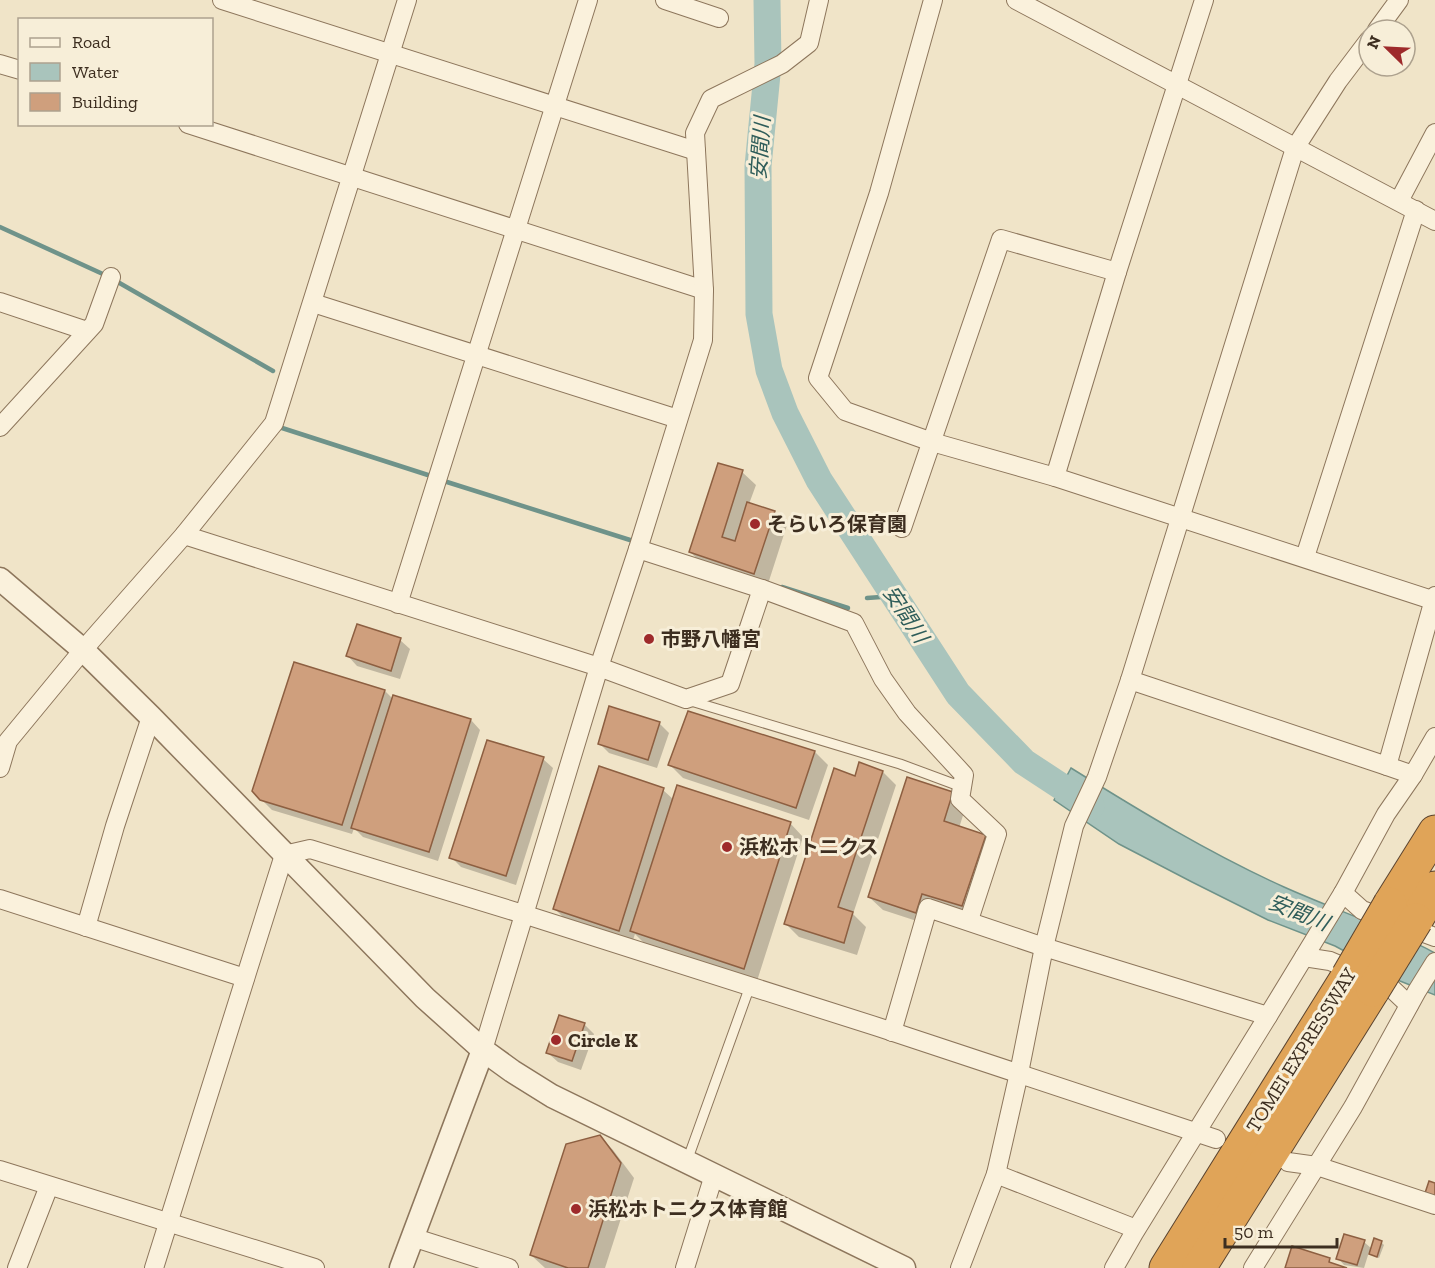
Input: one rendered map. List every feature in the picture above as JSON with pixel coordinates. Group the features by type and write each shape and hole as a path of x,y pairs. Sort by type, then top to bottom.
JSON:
{"highway":[{"name":"TOMEI EXPRESSWAY","path":"1414,920 1435,832"},
{"name":"TOMEI EXPRESSWAY","path":"1166,1268 1360,983 1414,920 1435,888"},
{"name":"TOMEI EXPRESSWAY","path":"1199,1268 1360,983"}],"street":[{"path":"222,0 696,151"},
{"path":"0,768 4,740 184,535 274,423 407,0"},
{"path":"398,604 588,0"},
{"path":"665,0 719,18"},
{"path":"401,1268 483,1050 599,667 703,340 704,290 695,133 711,99 782,64 809,43 819,0"},
{"path":"933,0 879,193 818,378 845,411 932,442 1055,477 1435,599 1388,766"},
{"path":"1016,0 1435,221"},
{"path":"1055,477 1117,272 1204,0"},
{"path":"1386,18 1399,0"},
{"path":"960,1268 996,1174 1044,947 1075,823 1097,777 1130,680 1295,148 1357,56"},
{"path":"0,64 18,69"},
{"path":"194,126 704,290"},
{"path":"1399,201 1435,132"},
{"path":"1305,557 1416,210"},
{"path":"902,528 1001,239 1117,272"},
{"path":"0,427 94,324 111,277"},
{"path":"0,302 87,331"},
{"path":"313,303 678,419"},
{"path":"184,535 599,667 686,699 730,684 762,589"},
{"path":"638,549 762,589 854,623 883,679 901,705 964,775 960,799 997,834 969,920"},
{"path":"0,579 83,650 425,998 483,1050 552,1096 904,1268"},
{"path":"1130,680 1413,775"},
{"path":"86,927 115,826 151,717"},
{"path":"1114,1268 1307,952 1386,814 1435,738"},
{"path":"284,855 310,849 750,986 1216,1139"},
{"path":"154,1268 284,855"},
{"path":"1341,895 1362,910 1414,920"},
{"path":"0,899 245,978"},
{"path":"892,1032 928,908 1044,947 1268,1016"},
{"path":"1307,952 1413,998"},
{"path":"1253,1268 1353,1107 1435,962"},
{"path":"1288,1162 1317,1166 1435,1205"},
{"path":"0,1170 315,1268"},
{"path":"996,1174 1136,1229"},
{"path":"686,1268 714,1176"},
{"path":"17,1268 49,1186"},
{"path":"412,1237 509,1268"}],"lane":[{"path":"686,699 900,764 962,787"},
{"path":"686,1162 750,986"}],"water":[{"path":"1071,768 1149,816 1229,860 1284,887 1379,926 1435,953 1435,995 1400,981 1335,946 1268,920 1119,844 1054,800"}],"building":[{"name":"そらいろ保育園","path":"718,463 743,470 722,537 735,541 747,502 775,511 754,574 689,552"},
{"path":"357,624 401,638 391,671 346,656"},
{"path":"294,662 385,690 342,825 260,800 252,791"},
{"path":"393,695 471,719 429,852 351,828"},
{"path":"609,706 660,722 648,760 598,744"},
{"path":"688,711 815,751 796,808 668,765"},
{"path":"487,740 544,757 506,876 449,858"},
{"path":"859,762 883,771 838,907 853,912 844,943 784,924 834,768 855,776"},
{"path":"599,766 664,788 619,931 553,909"},
{"path":"907,777 953,792 944,821 986,835 962,906 922,894 916,913 868,897"},
{"path":"677,785 791,822 744,969 630,931"},
{"path":"559,1015 585,1023 572,1061 546,1053"},
{"name":"浜松ホトニクス体育館","path":"600,1135 621,1163 588,1268 568,1268 530,1255 566,1144"},
{"path":"1429,1181 1435,1183 1435,1197 1425,1193"},
{"path":"1344,1234 1365,1240 1357,1265 1336,1259"},
{"path":"1374,1238 1382,1241 1377,1257 1369,1254"},
{"path":"1292,1246 1330,1258 1329,1262 1347,1268 1285,1268"}],"waterway":[{"name":"安間川","path":"767,0 768,64 758,166 759,314 769,370 785,413 819,480 958,694 1024,762 1091,806"},
{"path":"0,227 105,275"},
{"path":"116,281 273,371"},
{"path":"280,424 279,427 431,476"},
{"path":"447,482 630,540"},
{"path":"782,587 848,608"},
{"path":"867,598 895,596"}],"place":[{"name":"そらいろ保育園","path":"755,524"},
{"name":"市野八幡宮","path":"649,639"},
{"name":"浜松ホトニクス","path":"727,847"},
{"name":"Circle K","path":"556,1040"},
{"name":"浜松ホトニクス体育館","path":"576,1209"}]}
